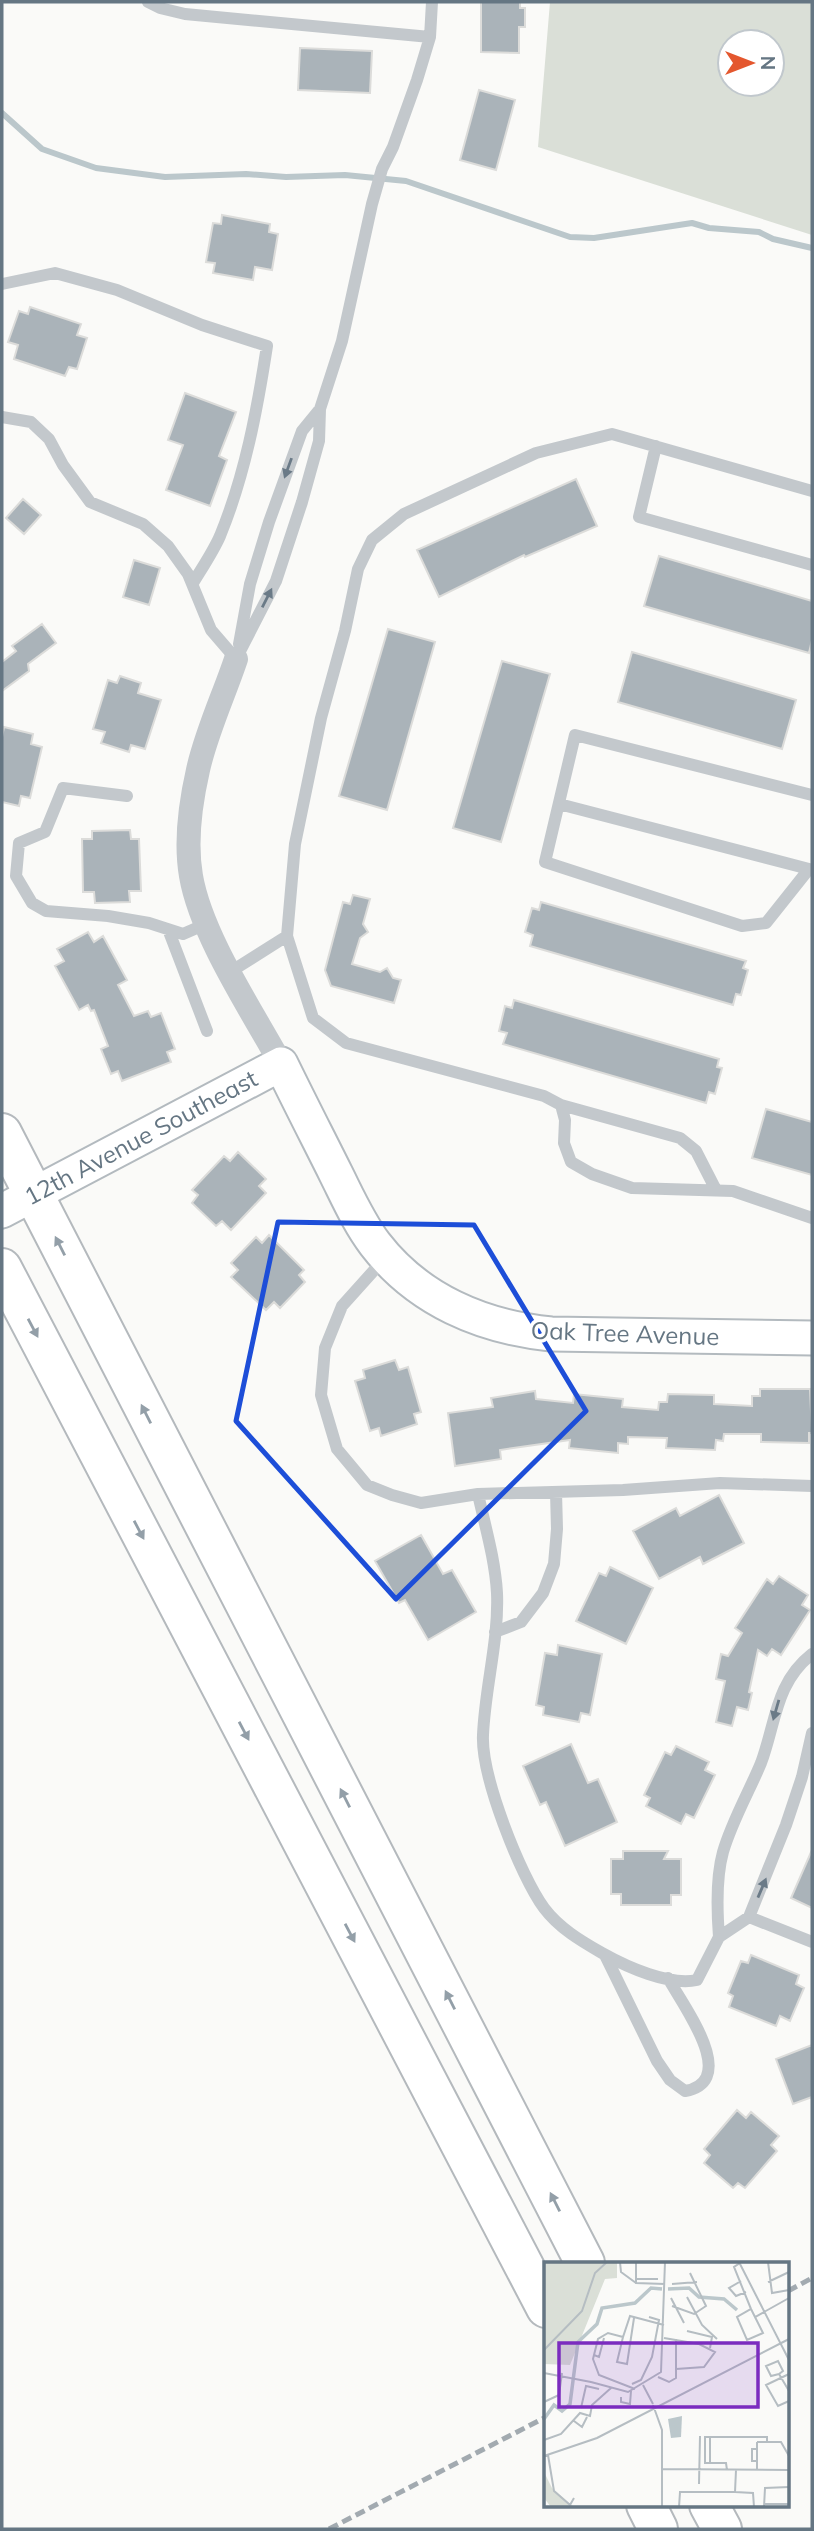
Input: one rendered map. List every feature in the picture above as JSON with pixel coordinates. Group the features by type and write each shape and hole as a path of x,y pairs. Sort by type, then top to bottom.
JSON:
{"highway":[{"path":"2,1133 18,1203 584,2262"},
{"path":"2,1268 544,2304"},
{"path":"646,2506 658,2529"},
{"path":"710,2506 722,2529"}],"street":[{"path":"236,659 198,767 188,833 191,875 195,896 206,924 281,1064"},
{"name":"12th Avenue Southeast","path":"18,1203 281,1064"},
{"name":"Oak Tree Avenue","path":"281,1064 359,1219 375,1244 396,1266 441,1302 467,1315 517,1331 596,1336 812,1338"}],"lane":[{"path":"148,2 185,14 430,37"},
{"path":"236,659 276,581 302,502 318,440 320,409 342,341 367,225 386,161 417,80 430,37 432,2"},
{"path":"2,284 55,274 117,290 202,325 267,346 255,424 239,486 219,539 193,583"},
{"path":"236,659 250,584 269,522 302,431 320,409"},
{"path":"2,417 31,422 49,439 63,466 90,502 143,524 168,546 193,583 211,630 236,659"},
{"path":"716,1190 696,1151 680,1138 561,1105 544,1096 346,1043 313,1018 287,936 295,844 321,718 345,631 358,569 372,540 404,514 536,453 612,434 812,491"},
{"path":"656,446 639,517 812,565"},
{"path":"559,804 811,869 766,923 742,926 545,862 575,735 812,795"},
{"path":"127,796 63,788 45,832 19,844 16,876 32,903 46,911 108,916 183,934 206,924"},
{"path":"168,929 207,1031"},
{"path":"230,972 287,936"},
{"path":"561,1105 565,1121 564,1143 571,1161 592,1174 632,1188 733,1191 812,1218"},
{"path":"387,1256 342,1307 326,1348 321,1395 337,1449 367,1485 421,1503 478,1494 720,1483 812,1486"},
{"path":"495,1632 521,1622 543,1593 554,1564 556,1492"},
{"path":"478,1494 496,1592 495,1632 483,1737 492,1790 514,1850 544,1909 572,1936 626,1967 684,1982 697,1980 719,1937 749,1917 786,1825 802,1777 812,1733"},
{"path":"719,1937 717,1909 723,1852 762,1760 779,1700 799,1664 812,1654"},
{"path":"749,1917 812,1942"},
{"path":"605,1955 657,2061 670,2080 684,2091 696,2089 707,2077 710,2060 706,2046 668,1978"}],"highlighted area":[{"path":"278,1222 474,1225 586,1411 396,1599 236,1421"}],"shaded area":[{"path":"550,2 812,2 812,235 538,147"}],"building":[{"path":"481,2 520,2 520,8 525,8 525,27 519,27 519,53 481,52"},
{"path":"300,48 372,51 370,93 298,90"},
{"path":"479,90 515,100 496,170 460,160"},
{"path":"222,215 270,224 269,232 278,234 272,270 255,267 253,280 213,273 215,263 206,262 213,223 221,224"},
{"path":"30,307 81,324 77,335 87,338 77,369 69,367 65,376 14,359 18,345 8,342 19,311 28,314"},
{"path":"185,393 236,412 219,456 227,460 210,506 166,490 183,445 168,440"},
{"path":"576,479 597,526 525,557 524,555 439,597 417,550"},
{"path":"23,499 41,515 24,534 6,518"},
{"path":"659,556 812,601 812,640 809,653 644,606"},
{"path":"134,560 160,568 149,605 123,597"},
{"path":"42,624 56,643 28,664 29,671 2,691 2,662 16,651 12,646"},
{"path":"388,629 435,642 387,810 339,796"},
{"path":"632,652 796,700 782,749 618,702"},
{"path":"502,661 550,674 501,842 453,828"},
{"path":"120,676 141,683 138,693 161,700 145,749 131,745 129,752 101,743 105,732 93,729 108,680 117,683"},
{"path":"4,727 33,734 31,744 42,747 30,798 21,796 19,806 2,802"},
{"path":"130,830 131,839 139,839 141,891 129,891 130,902 95,903 94,892 83,892 82,839 92,839 92,831"},
{"path":"353,895 370,899 363,924 368,932 360,938 352,964 380,972 387,968 393,978 401,980 394,1003 331,986 325,970 343,902 350,904"},
{"path":"541,902 746,961 743,968 748,970 741,995 736,994 733,1005 530,946 533,935 525,932 532,908 539,910"},
{"path":"88,932 94,942 103,936 127,980 118,985 134,1016 148,1011 151,1017 161,1013 175,1049 167,1052 171,1062 122,1081 118,1071 111,1074 101,1049 108,1046 94,1010 91,1011 88,1005 79,1010 55,966 64,961 57,949"},
{"path":"514,1000 719,1059 717,1067 722,1068 715,1094 709,1092 706,1103 503,1044 507,1033 499,1031 505,1006 512,1008"},
{"path":"766,1109 812,1122 812,1175 752,1158"},
{"path":"238,1152 266,1179 259,1186 266,1193 231,1230 222,1221 216,1226 192,1203 198,1195 192,1190 224,1156 230,1161"},
{"path":"269,1235 304,1270 299,1275 305,1282 280,1308 274,1302 266,1310 231,1277 238,1270 231,1263 256,1237 262,1243"},
{"path":"395,1360 399,1370 408,1367 421,1412 414,1414 417,1424 381,1436 379,1428 370,1431 355,1381 365,1378 363,1370"},
{"path":"760,1389 810,1389 812,1433 809,1433 809,1443 761,1442 761,1434 724,1434 723,1441 716,1440 715,1450 666,1448 667,1438 628,1437 628,1444 618,1443 618,1453 569,1448 570,1440 500,1450 501,1459 455,1466 448,1413 493,1407 491,1398 535,1391 536,1399 573,1403 574,1394 623,1399 622,1407 658,1410 659,1402 667,1402 668,1394 714,1395 714,1404 752,1406 752,1396 760,1396"},
{"path":"719,1495 744,1543 703,1564 700,1557 659,1579 633,1531 676,1508 680,1516"},
{"path":"421,1535 443,1574 452,1570 476,1612 428,1640 405,1600 399,1603 375,1561"},
{"path":"610,1567 653,1588 626,1644 576,1621 599,1573 606,1576"},
{"path":"779,1576 808,1595 802,1605 810,1610 781,1655 772,1649 767,1656 758,1650 748,1710 737,1707 732,1726 716,1722 725,1681 716,1679 721,1654 728,1656 742,1633 735,1628 767,1579 773,1584"},
{"path":"558,1645 602,1654 590,1715 581,1713 579,1722 543,1715 544,1707 536,1705 545,1653 557,1655"},
{"path":"571,1744 588,1783 598,1779 617,1822 565,1846 546,1802 540,1805 523,1766"},
{"path":"676,1746 709,1762 705,1770 715,1775 694,1818 686,1814 681,1824 646,1806 650,1798 644,1795 665,1752 671,1755"},
{"path":"812,1850 812,1908 791,1898"},
{"path":"623,1851 668,1851 664,1859 681,1859 681,1895 671,1895 671,1905 621,1905 621,1894 611,1894 611,1859 623,1859"},
{"path":"751,1955 799,1975 796,1984 804,1988 790,2021 780,2016 776,2026 729,2007 733,1996 728,1993 741,1961 748,1963"},
{"path":"812,2045 812,2097 793,2104 776,2059"},
{"path":"737,2110 746,2118 751,2112 779,2136 771,2145 777,2151 745,2188 738,2183 733,2188 704,2163 710,2155 704,2149"}],"waterway":[{"path":"2,113 42,149 96,168 165,177 345,175 406,181 570,237 594,238 692,223 709,228 759,232 773,239 812,248"}],"railway":[{"path":"790,2290 812,2278"},
{"path":"329,2529 544,2418"}]}
